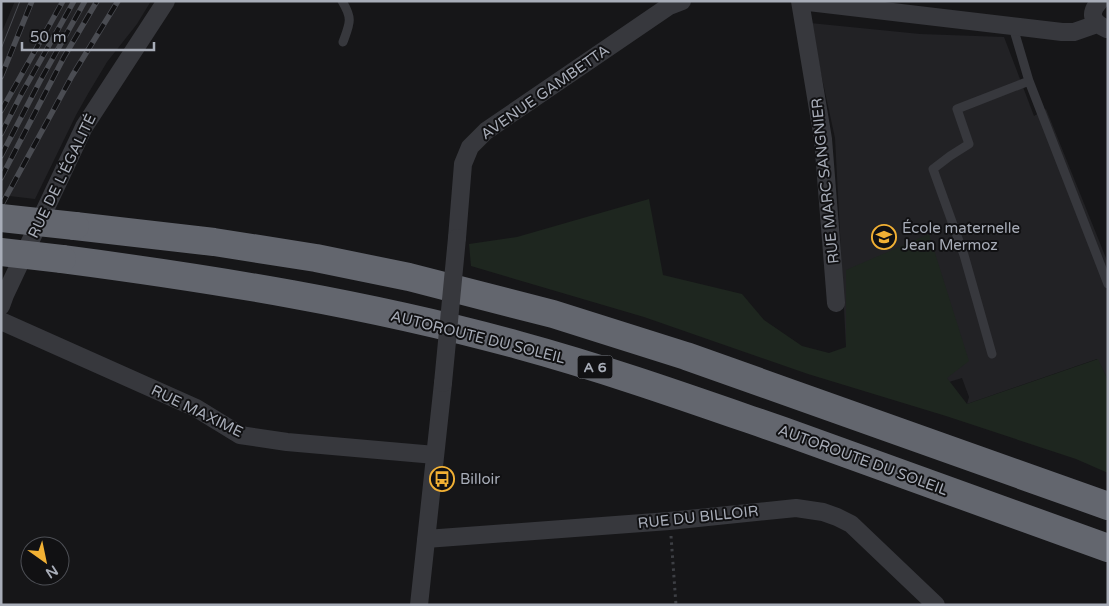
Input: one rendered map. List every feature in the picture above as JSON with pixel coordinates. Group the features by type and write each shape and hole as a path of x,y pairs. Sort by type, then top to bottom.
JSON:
{"highway":[{"name":"A 6","path":"1,218 214,242 316,258 418,279 544,312 686,356 1108,506"},
{"name":"AUTOROUTE DU SOLEIL","path":"1,252 225,282 296,294 400,316 516,344 664,389 1108,548"}],"street":[{"name":"RUE DE L'ÉGALITÉ","path":"1,306 4,295 84,127 166,1"},
{"name":"AVENUE GAMBETTA","path":"419,605 443,383 463,164 470,147 486,131 597,54 669,6 682,1"},
{"path":"800,1 1062,32 1102,27"},
{"name":"RUE MARC SANGNIER","path":"800,1 823,139 836,303"},
{"path":"1098,2 1093,14 1094,20 1102,27"},
{"name":"RUE MAXIME","path":"1,321 196,408 240,435 287,442 435,455"},
{"name":"RUE DU BILLOIR","path":"426,539 670,521 796,508 810,509 837,517 850,524 936,605"}],"lane":[{"path":"342,1 350,21 343,42"},
{"path":"1013,27 1029,81 1108,284"},
{"path":"992,354 964,255 933,169 969,144 956,109 1029,81"}],"path":[{"path":"670,521 676,605"}],"shaded area":[{"path":"15,1 151,1 137,24 107,62 89,92 35,199 1,195 1,34"},
{"path":"810,23 920,34 1004,37 1034,116 1046,109 1108,263 1108,380 1097,359 967,404 969,397 962,378 936,386 846,347 835,138"},
{"path":"649,199 663,275 742,294 764,320 802,346 829,353 846,347 846,270 929,234 969,361 947,378 967,404 1098,359 1108,380 1108,473 1076,459 946,416 808,374 644,317 471,266 469,244 517,237"}],"tram line":[{"path":"1,49 20,1"}],"railway":[{"path":"1,77 32,1"},
{"path":"1,111 63,1"},
{"path":"1,134 74,1"},
{"path":"1,156 85,1"},
{"path":"1,178 64,57 97,1"},
{"path":"1,206 72,76 118,1"}],"place":[{"name":"École maternelle Jean Mermoz","path":"884,237"},
{"name":"Billoir","path":"442,479"}]}
